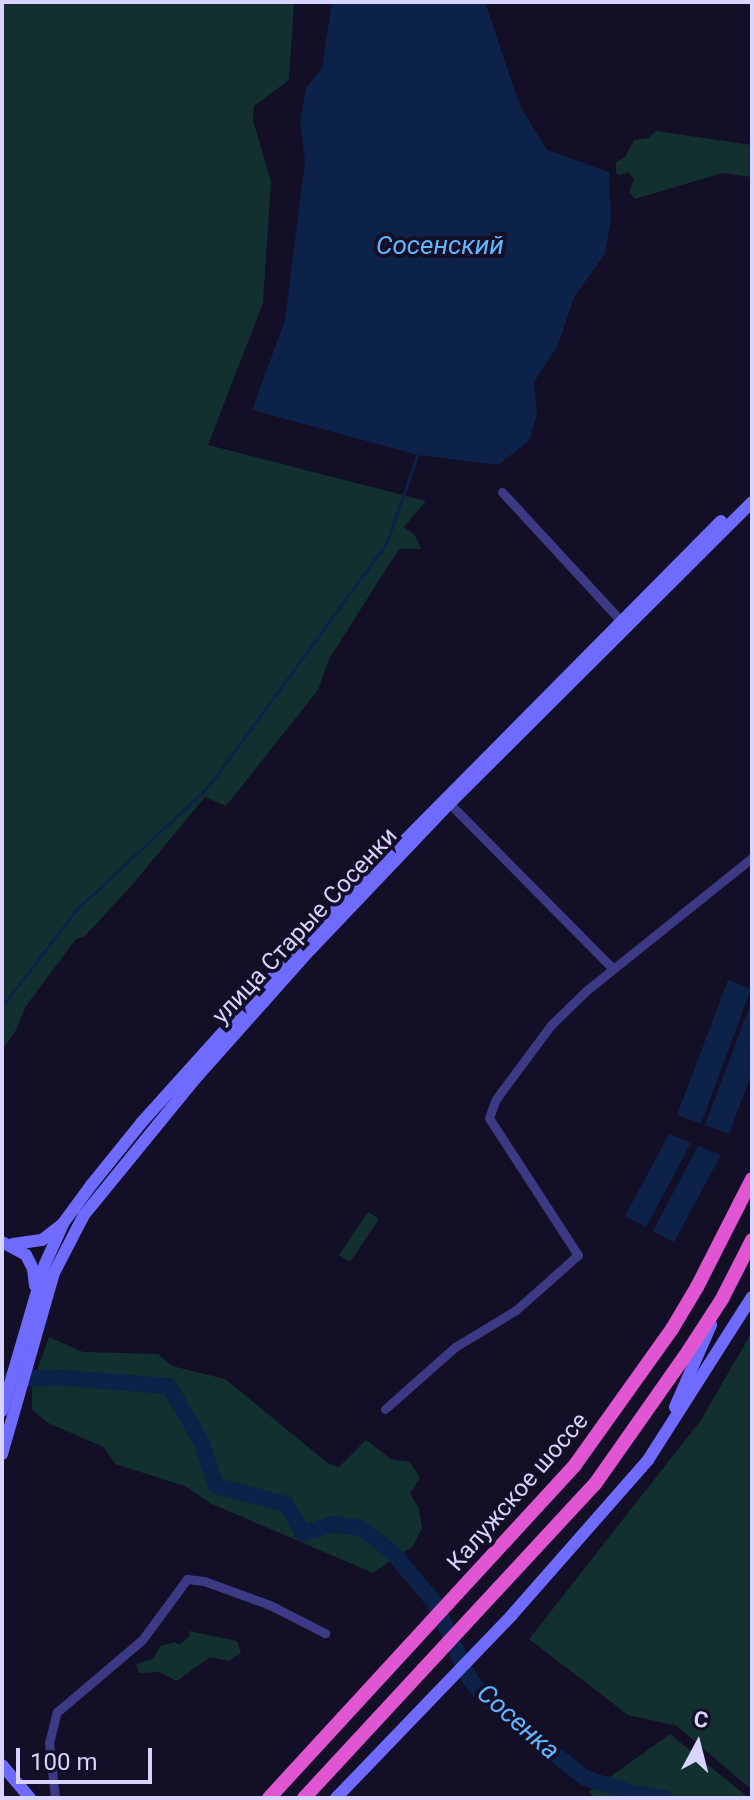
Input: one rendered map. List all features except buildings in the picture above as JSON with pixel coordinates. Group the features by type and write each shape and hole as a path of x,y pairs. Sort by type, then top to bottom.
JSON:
{"highway":[{"name":"Калужское шоссе","path":"269,1798 425,1633 575,1465 646,1368 697,1287 752,1179"},
{"name":"Калужское шоссе","path":"304,1798 595,1484 722,1299 752,1240"}],"main road":[{"name":"улица Старые Сосенки","path":"2,1411 54,1273 84,1215 246,1020 446,801 620,620 752,491"},
{"name":"улица Старые Сосенки","path":"2,1454 34,1295 64,1222 142,1122 273,975 752,502"},
{"path":"6,1243 42,1240 64,1222"},
{"path":"6,1243 31,1261 34,1295"},
{"path":"336,1798 511,1616 611,1504 661,1439 752,1297"},
{"path":"661,1439 722,1299"},
{"path":"2,1765 30,1798"}],"street":[{"path":"502,492 620,620"},
{"path":"446,801 612,968"},
{"path":"385,1409 455,1347 516,1310 578,1255 489,1118 496,1099 545,1032 612,968 752,858"},
{"path":"55,1798 49,1743 57,1712 142,1640 187,1579 204,1581 270,1605 325,1633"}],"green space":[{"path":"2,2 294,2 289,80 254,106 253,120 271,182 263,303 208,445 426,501 404,527 415,535 421,549 399,549 329,659 318,690 226,806 205,797 132,885 85,936 76,939 26,1006 16,1030 2,1050"},
{"path":"656,131 752,145 752,177 722,173 635,199 629,192 634,179 628,172 616,173 616,162 625,157 634,140 649,138"},
{"path":"368,1212 379,1219 350,1262 339,1255"},
{"path":"752,1332 752,1790 677,1726 628,1715 529,1639 701,1420"},
{"path":"49,1337 83,1352 158,1354 172,1366 225,1379 329,1464 339,1467 366,1440 391,1459 410,1462 420,1478 410,1493 419,1509 422,1528 413,1546 373,1573 212,1504 185,1486 115,1464 104,1447 50,1424 32,1410 32,1385"},
{"path":"189,1631 237,1641 241,1653 229,1661 210,1657 177,1681 159,1672 139,1673 136,1664 153,1659 160,1646 175,1642 179,1645 190,1636"},
{"path":"670,1734 749,1798 596,1798 589,1792"}],"water":[{"name":"Сосенский","path":"332,2 485,2 520,106 547,150 609,172 611,217 605,254 574,297 558,345 534,382 537,414 529,441 498,465 418,455 252,410 285,320 305,161 300,121 306,88 322,68"},
{"path":"728,980 751,989 701,1124 677,1115"},
{"path":"752,1000 752,1072 729,1134 705,1125"},
{"path":"669,1134 691,1143 646,1227 625,1216"},
{"path":"698,1146 721,1155 674,1242 653,1231"}],"waterway":[{"path":"2,1006 77,909 208,787 386,544 418,453"},
{"name":"Сосенка","path":"2,1379 64,1378 169,1386 201,1441 216,1486 286,1504 303,1534 332,1524 361,1528 392,1552 435,1603 469,1678 487,1700 585,1778 632,1793 665,1798"}]}
